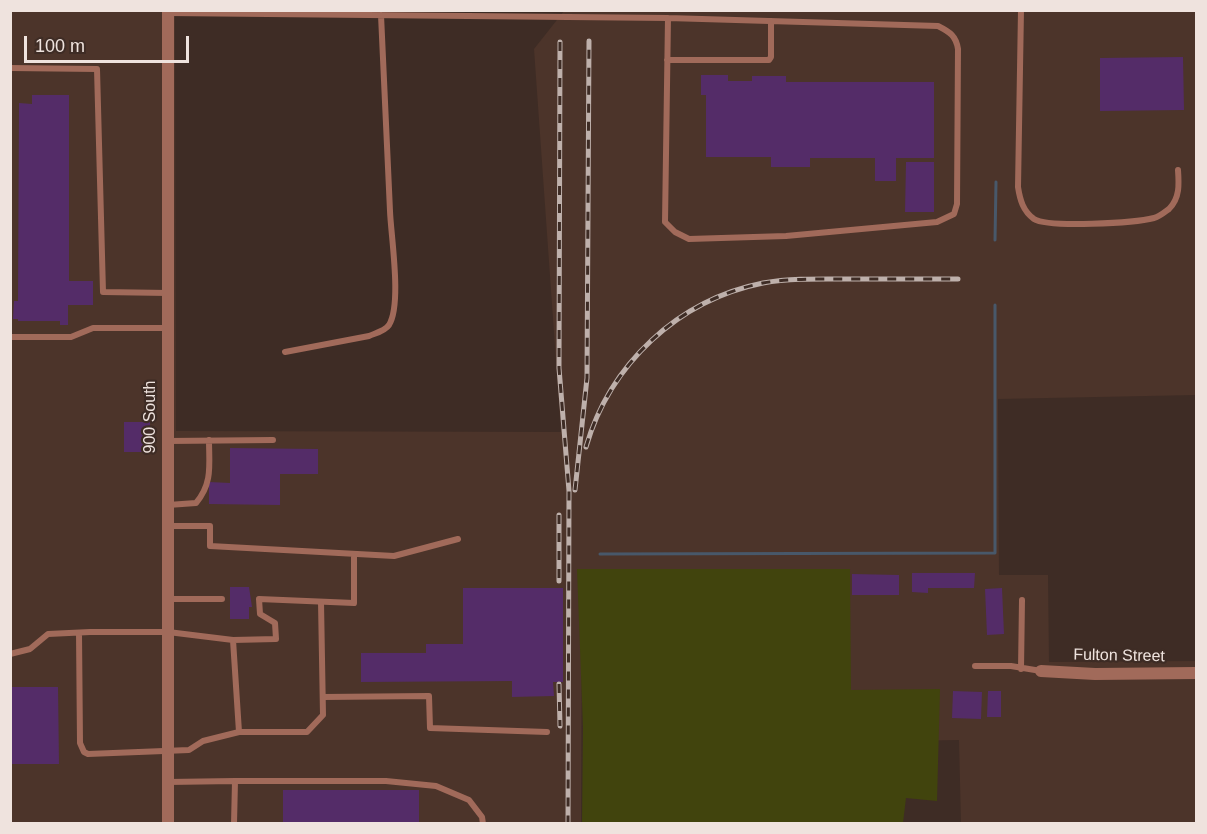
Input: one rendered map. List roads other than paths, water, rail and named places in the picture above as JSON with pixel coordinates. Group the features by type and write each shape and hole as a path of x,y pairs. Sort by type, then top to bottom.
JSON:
{"street":[{"name":"900 South","path":"168,12 168,824"},
{"name":"Fulton Street","path":"1041,671 1095,674 1197,673"}],"lane":[{"path":"1021,10 1018,187 1020,201 1026,212 1036,220 1050,224 1156,218 1177,198 1178,170"},
{"path":"168,12 668,18 938,26 956,38 958,49 957,204 954,214 937,222 786,236 689,238 675,232 665,222 668,18"},
{"path":"285,352 369,336 382,331 389,325 394,304 395,273 390,215 381,15"},
{"path":"667,60 769,60 771,57 771,21"},
{"path":"10,68 97,69 103,292 168,293"},
{"path":"10,337 71,337 93,328 168,328"},
{"path":"168,504 196,503 204,493 209,474 209,440"},
{"path":"168,441 273,440"},
{"path":"168,526 210,526 210,546 394,556 458,539"},
{"path":"10,654 30,649 48,634 168,632 233,640 276,639 275,623 260,614 259,599 354,603 354,554"},
{"path":"168,599 222,599"},
{"path":"1021,669 1022,600"},
{"path":"79,633 81,749 88,754 189,750 203,741 239,732 307,732 323,715 321,602"},
{"path":"233,640 239,732"},
{"path":"975,666 1011,666 1041,671"},
{"path":"323,697 429,696 430,728 547,732"},
{"path":"234,824 235,781"},
{"path":"168,782 386,781 436,786 469,800 482,816 483,824"}],"waterway":[{"path":"995,240 996,182"},
{"path":"600,554 995,553 995,305"}],"railway":[{"path":"575,490 587,378 589,41"},
{"path":"560,42 559,368 569,491 568,824"},
{"path":"586,447 597,417 612,389 630,363 676,320 703,304 732,292 763,283 785,280 958,279"},
{"path":"559,515 559,581"},
{"path":"559,684 560,726"}]}
